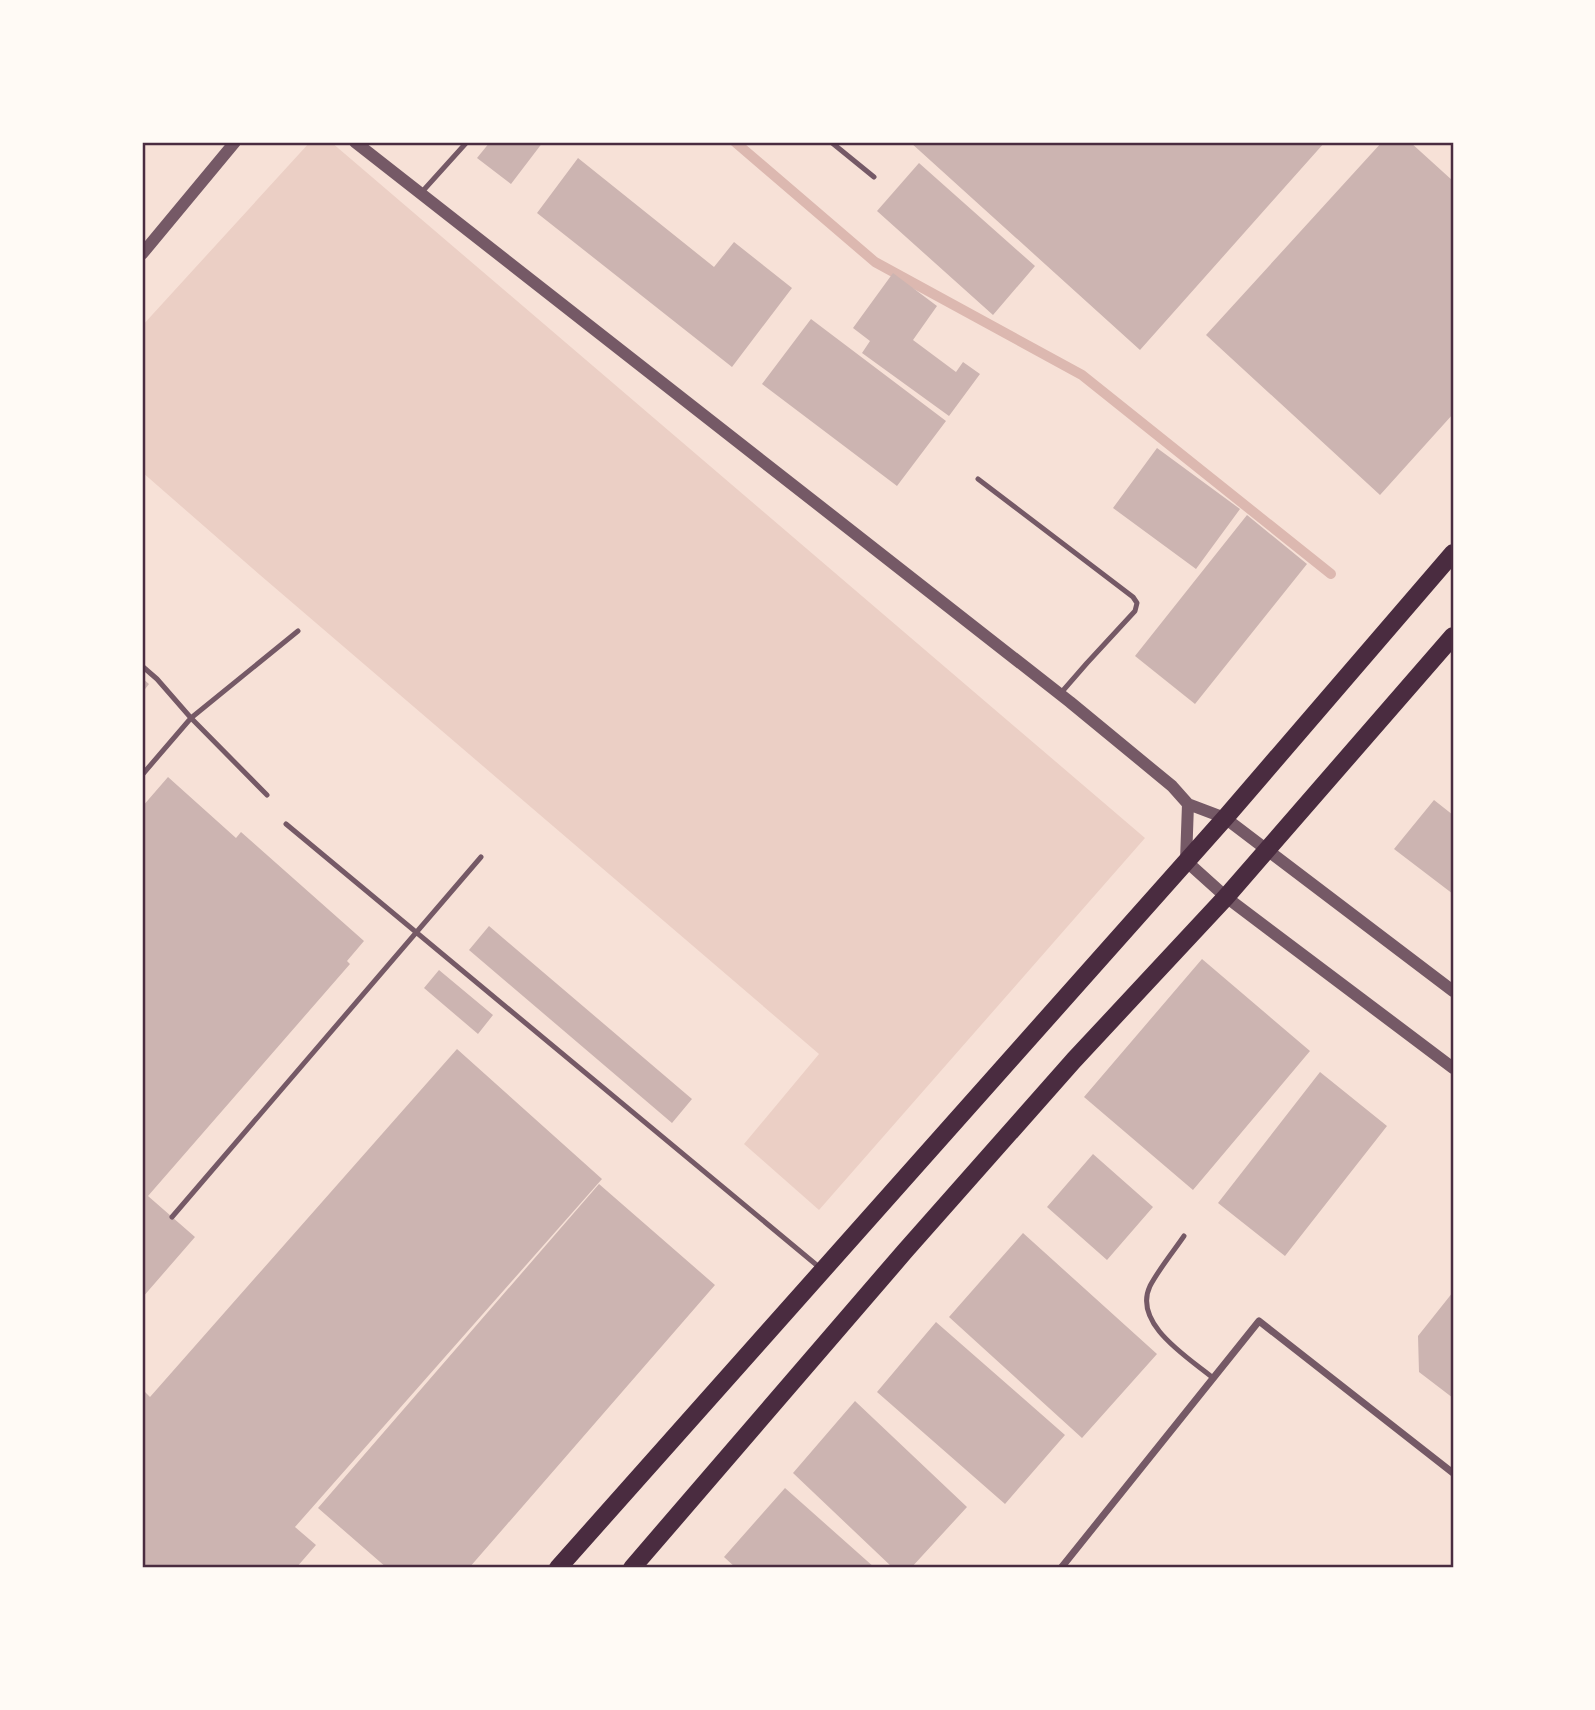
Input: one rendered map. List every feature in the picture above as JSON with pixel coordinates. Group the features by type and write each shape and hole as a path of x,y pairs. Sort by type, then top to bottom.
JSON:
{"main road":[{"path":"558,1568 1225,818 1453,553"},
{"path":"632,1568 1056,1080 1226,897 1453,636"}],"street":[{"path":"142,254 235,142"},
{"path":"355,142 1060,695 1172,786 1188,804 1225,818 1453,991"},
{"path":"1188,804 1186,861 1226,897 1453,1068"},
{"path":"1060,1568 1259,1321 1453,1473"}],"lane":[{"path":"421,193 467,142"},
{"path":"831,142 874,177"},
{"path":"978,479 1133,597 1137,603 1135,611 1060,695"},
{"path":"142,775 191,718 298,631"},
{"path":"142,666 267,795"},
{"path":"286,824 823,1270"},
{"path":"172,1217 481,856"},
{"path":"1184,1236 1149,1287 1146,1302 1149,1317 1164,1338 1213,1378"}],"shaded area":[{"path":"310,142 331,142 1145,838 819,1210 744,1144 819,1054 142,472 142,326"}],"building":[{"path":"490,142 543,142 511,184 477,158"},
{"path":"910,142 1325,142 1140,350"},
{"path":"1382,142 1410,142 1453,181 1453,414 1380,495 1206,335"},
{"path":"578,158 714,267 734,242 792,288 732,367 537,213"},
{"path":"919,163 1035,266 993,315 877,211"},
{"path":"893,273 937,306 913,340 956,372 963,362 980,374 949,416 862,353 870,341 853,328"},
{"path":"811,319 946,421 897,486 762,384"},
{"path":"1157,448 1240,509 1196,569 1113,508"},
{"path":"1247,515 1307,564 1195,704 1135,656"},
{"path":"142,678 149,684 142,693"},
{"path":"168,777 236,838 241,832 364,941 347,961 350,964 148,1196 195,1237 142,1298 142,807"},
{"path":"1434,800 1453,815 1453,894 1394,849"},
{"path":"489,926 692,1099 672,1123 469,950"},
{"path":"1202,959 1310,1051 1193,1190 1084,1097"},
{"path":"439,970 493,1015 478,1034 424,988"},
{"path":"457,1049 602,1179 295,1527 316,1545 296,1568 142,1568 142,1389 150,1397"},
{"path":"1320,1072 1387,1126 1285,1256 1218,1203"},
{"path":"1093,1154 1153,1207 1107,1260 1047,1207"},
{"path":"599,1184 715,1285 469,1568 387,1568 318,1508"},
{"path":"1023,1233 1157,1354 1082,1438 949,1317"},
{"path":"1453,1292 1453,1398 1419,1372 1418,1336"},
{"path":"936,1322 1065,1435 1005,1504 877,1392"},
{"path":"855,1401 967,1507 911,1568 893,1568 793,1473"},
{"path":"785,1488 875,1568 736,1568 724,1557"}],"waterway":[{"path":"735,142 875,262 1082,375 1331,574"}]}
